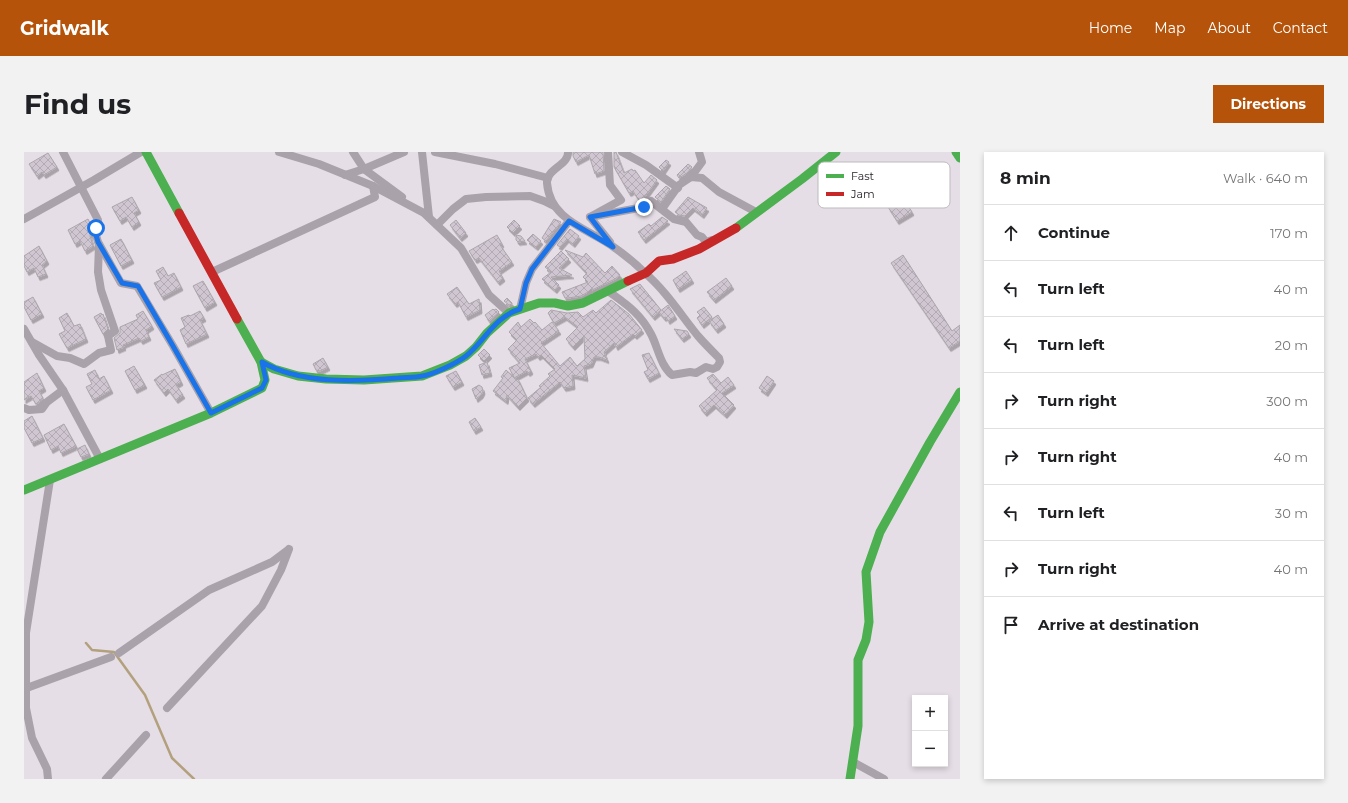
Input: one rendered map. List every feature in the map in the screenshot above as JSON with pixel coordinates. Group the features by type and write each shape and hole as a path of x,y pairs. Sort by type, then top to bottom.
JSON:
{"street":[{"path":"63,152 98,220 96,235 99,245 122,283 138,286 211,413"},
{"path":"24,219 141,152"},
{"path":"24,490 211,413 262,388 266,380 262,362 146,152"},
{"path":"279,152 319,164 373,186 426,215"},
{"path":"353,152 364,169 426,215 437,225 466,255 489,295 509,313"},
{"path":"345,175 364,169 404,152"},
{"path":"422,152 426,215"},
{"path":"435,152 495,164 548,178"},
{"path":"554,206 547,183 548,178 552,172 566,159 568,152"},
{"path":"590,217 621,200 610,185 608,152"},
{"path":"622,152 646,165 678,188"},
{"path":"662,209 679,185 691,177 702,162 699,152"},
{"path":"823,162 836,152"},
{"path":"956,152 960,158"},
{"path":"262,362 274,369 298,376 326,379 364,380 422,376 450,365 466,356 476,347 487,333 509,313 539,303 554,303 568,306 583,303 646,273 659,261 673,259 699,249 730,232 818,166"},
{"path":"691,177 702,178 719,192 756,212"},
{"path":"212,272 375,197 373,186"},
{"path":"437,225 453,208 466,199 530,196 554,206 569,221 613,247 646,273 681,313 698,336 719,358 720,362 717,367 713,369 706,368 696,373 690,372 672,375 665,366 652,336 641,318 627,304 608,291"},
{"path":"590,217 644,207 651,201 674,219 686,222 697,235 702,236 706,242 730,232"},
{"path":"590,217 613,247"},
{"path":"520,309 526,283 532,269 569,221"},
{"path":"32,342 57,356 70,358 84,364 99,353 111,350 108,336 115,331 101,290 98,272 99,245"},
{"path":"24,329 38,355 63,390 100,459"},
{"path":"24,408 29,410 42,409 47,402 63,390"},
{"path":"850,779 858,726 858,660 866,640 869,622 866,572 880,532 930,442 960,392"},
{"path":"48,779 47,769 32,738 26,708 25,688 26,633 50,480"},
{"path":"25,688 115,655 209,590 272,562 289,549 281,570 262,606 167,708"},
{"path":"106,779 146,735"},
{"path":"853,762 884,779"}],"building":[{"path":"573,152 603,152 604,171 595,174 589,155 576,162"},
{"path":"614,152 616,152 624,173 632,169 633,171 635,170 644,183 651,175 657,180 641,202 633,191 629,193 614,167"},
{"path":"48,153 57,167 44,175 42,172 37,176 29,164"},
{"path":"666,160 669,162 663,171 659,167"},
{"path":"688,164 692,167 687,173 679,178 677,175"},
{"path":"666,186 670,189 661,202 655,197"},
{"path":"132,197 139,210 134,213 139,222 132,227 126,217 120,221 112,207"},
{"path":"688,197 707,208 702,215 693,208 685,216 679,215 675,212"},
{"path":"889,208 909,208 912,212 897,221"},
{"path":"662,217 668,221 644,240 638,232 649,224 651,226"},
{"path":"88,219 92,227 90,236 93,246 85,251 80,241 75,244 68,230"},
{"path":"554,219 561,222 546,241 542,238"},
{"path":"456,220 466,233 460,238 450,225"},
{"path":"514,220 520,226 513,233 507,227"},
{"path":"570,229 579,236 573,244 567,239 560,247 557,245"},
{"path":"533,234 541,241 536,247 527,240"},
{"path":"497,235 502,244 500,245 512,262 499,271 503,278 498,282 479,258 475,260 469,251"},
{"path":"516,235 521,236 525,241 518,242 516,240"},
{"path":"121,239 132,260 121,266 110,245"},
{"path":"39,246 47,261 42,265 46,274 38,277 34,268 27,272 24,266 24,256"},
{"path":"565,250 583,257 586,253 605,273 612,266 620,275 615,279 592,290 591,289 581,296 565,298 562,292 588,282 583,277 587,273"},
{"path":"561,251 569,259 559,268 572,275 551,277 559,285 555,290 542,279 551,272 545,267"},
{"path":"903,255 952,331 960,325 960,341 949,348 891,263"},
{"path":"163,267 168,276 174,273 181,287 162,297 154,283 161,280 156,271"},
{"path":"686,271 692,280 678,289 673,280"},
{"path":"726,278 732,286 714,300 707,292"},
{"path":"203,281 215,302 205,308 193,286"},
{"path":"640,284 661,310 653,317 630,289"},
{"path":"457,287 469,304 479,299 480,310 466,317 458,302 455,304 447,294"},
{"path":"33,297 42,314 31,320 24,307 24,302"},
{"path":"507,298 512,304 509,305 504,301"},
{"path":"611,300 629,314 642,330 635,336 633,334 616,347 614,343 604,352 607,360 594,357 591,364 584,366 586,378 572,375 573,386 564,388 560,382 533,404 528,398 541,387 539,386 550,376 548,374 555,369 541,355 538,357 536,354 525,359 531,371 528,373 527,371 514,378 517,380 518,379 527,398 518,407 507,395 506,401 493,391 503,378 501,377 506,370 514,377 509,368 520,363 508,349 517,340 509,332 518,322 521,327 530,319 542,330 552,322 559,331 541,343 560,366 570,357 577,366 585,359 584,336 573,347 566,339 578,327 565,317 554,323 548,313 551,310 567,313 578,312 583,317 593,310 596,313"},
{"path":"668,305 675,316 668,321 666,317 664,318 659,312"},
{"path":"704,307 712,317 702,325 697,318 700,315 697,312"},
{"path":"493,309 496,309 499,312 489,321 485,315"},
{"path":"143,311 152,326 146,330 149,337 141,341 139,338 123,345 124,347 117,350 114,338 120,333 120,327 138,319 136,315"},
{"path":"200,311 204,318 200,320 207,334 186,344 180,330 185,327 181,318 190,316"},
{"path":"67,313 74,326 80,324 86,339 67,348 59,334 65,331 59,318"},
{"path":"101,313 102,315 103,314 108,329 103,334 94,317"},
{"path":"718,315 724,324 716,330 709,321"},
{"path":"674,329 687,331 689,334 682,339"},
{"path":"484,349 490,355 484,361 478,355"},
{"path":"649,353 659,373 648,379 644,372 648,370 642,355"},
{"path":"323,358 328,367 320,371 316,370 313,364"},
{"path":"487,362 490,373 482,375 479,365"},
{"path":"134,366 145,385 135,390 125,371"},
{"path":"175,369 181,382 176,385 183,395 176,400 168,389 164,393 154,380 162,374"},
{"path":"95,370 99,379 104,376 111,390 93,400 86,387 92,384 87,374"},
{"path":"456,371 462,382 453,387 446,376"},
{"path":"37,373 44,388 39,391 43,398 36,404 31,396 24,400 24,382"},
{"path":"713,374 721,383 728,377 734,385 722,393 734,405 725,415 714,405 705,413 699,406 717,390 707,378"},
{"path":"767,376 774,381 766,393 759,388"},
{"path":"479,385 482,387 483,391 476,399 472,389"},
{"path":"32,416 43,438 32,443 24,428 24,421"},
{"path":"475,418 481,427 474,431 469,422"},
{"path":"64,424 76,446 61,453 58,446 51,450 44,435"},
{"path":"85,445 89,454 81,457 77,449"}],"waterway":[{"path":"86,643 92,650 114,652 145,695 172,758 194,779"}],"traffic: fast":[{"path":"146,152 179,213"},
{"path":"823,162 836,152"},
{"path":"956,152 960,158"},
{"path":"736,228 818,166"},
{"path":"261,362 274,369 298,376 326,379 364,380 422,376 450,365 466,356 476,347 487,333 509,313 539,303 555,303 568,306 583,303 628,281"},
{"path":"24,490 211,413 262,388 265,380 261,362 237,319"},
{"path":"850,779 858,726 858,660 866,640 869,622 866,572 880,532 930,442 960,392"}],"traffic: jam":[{"path":"179,213 237,319"},
{"path":"628,281 646,273 659,261 673,259 699,249 736,228"}],"route":[{"path":"96,228 98,242 122,283 138,286 211,413 262,388 266,380 262,362 274,369 298,376 349,380 422,376 431,374 458,362 476,347 487,333 509,313 520,309 526,283 532,269 569,221 613,247 590,217 644,207"}]}
